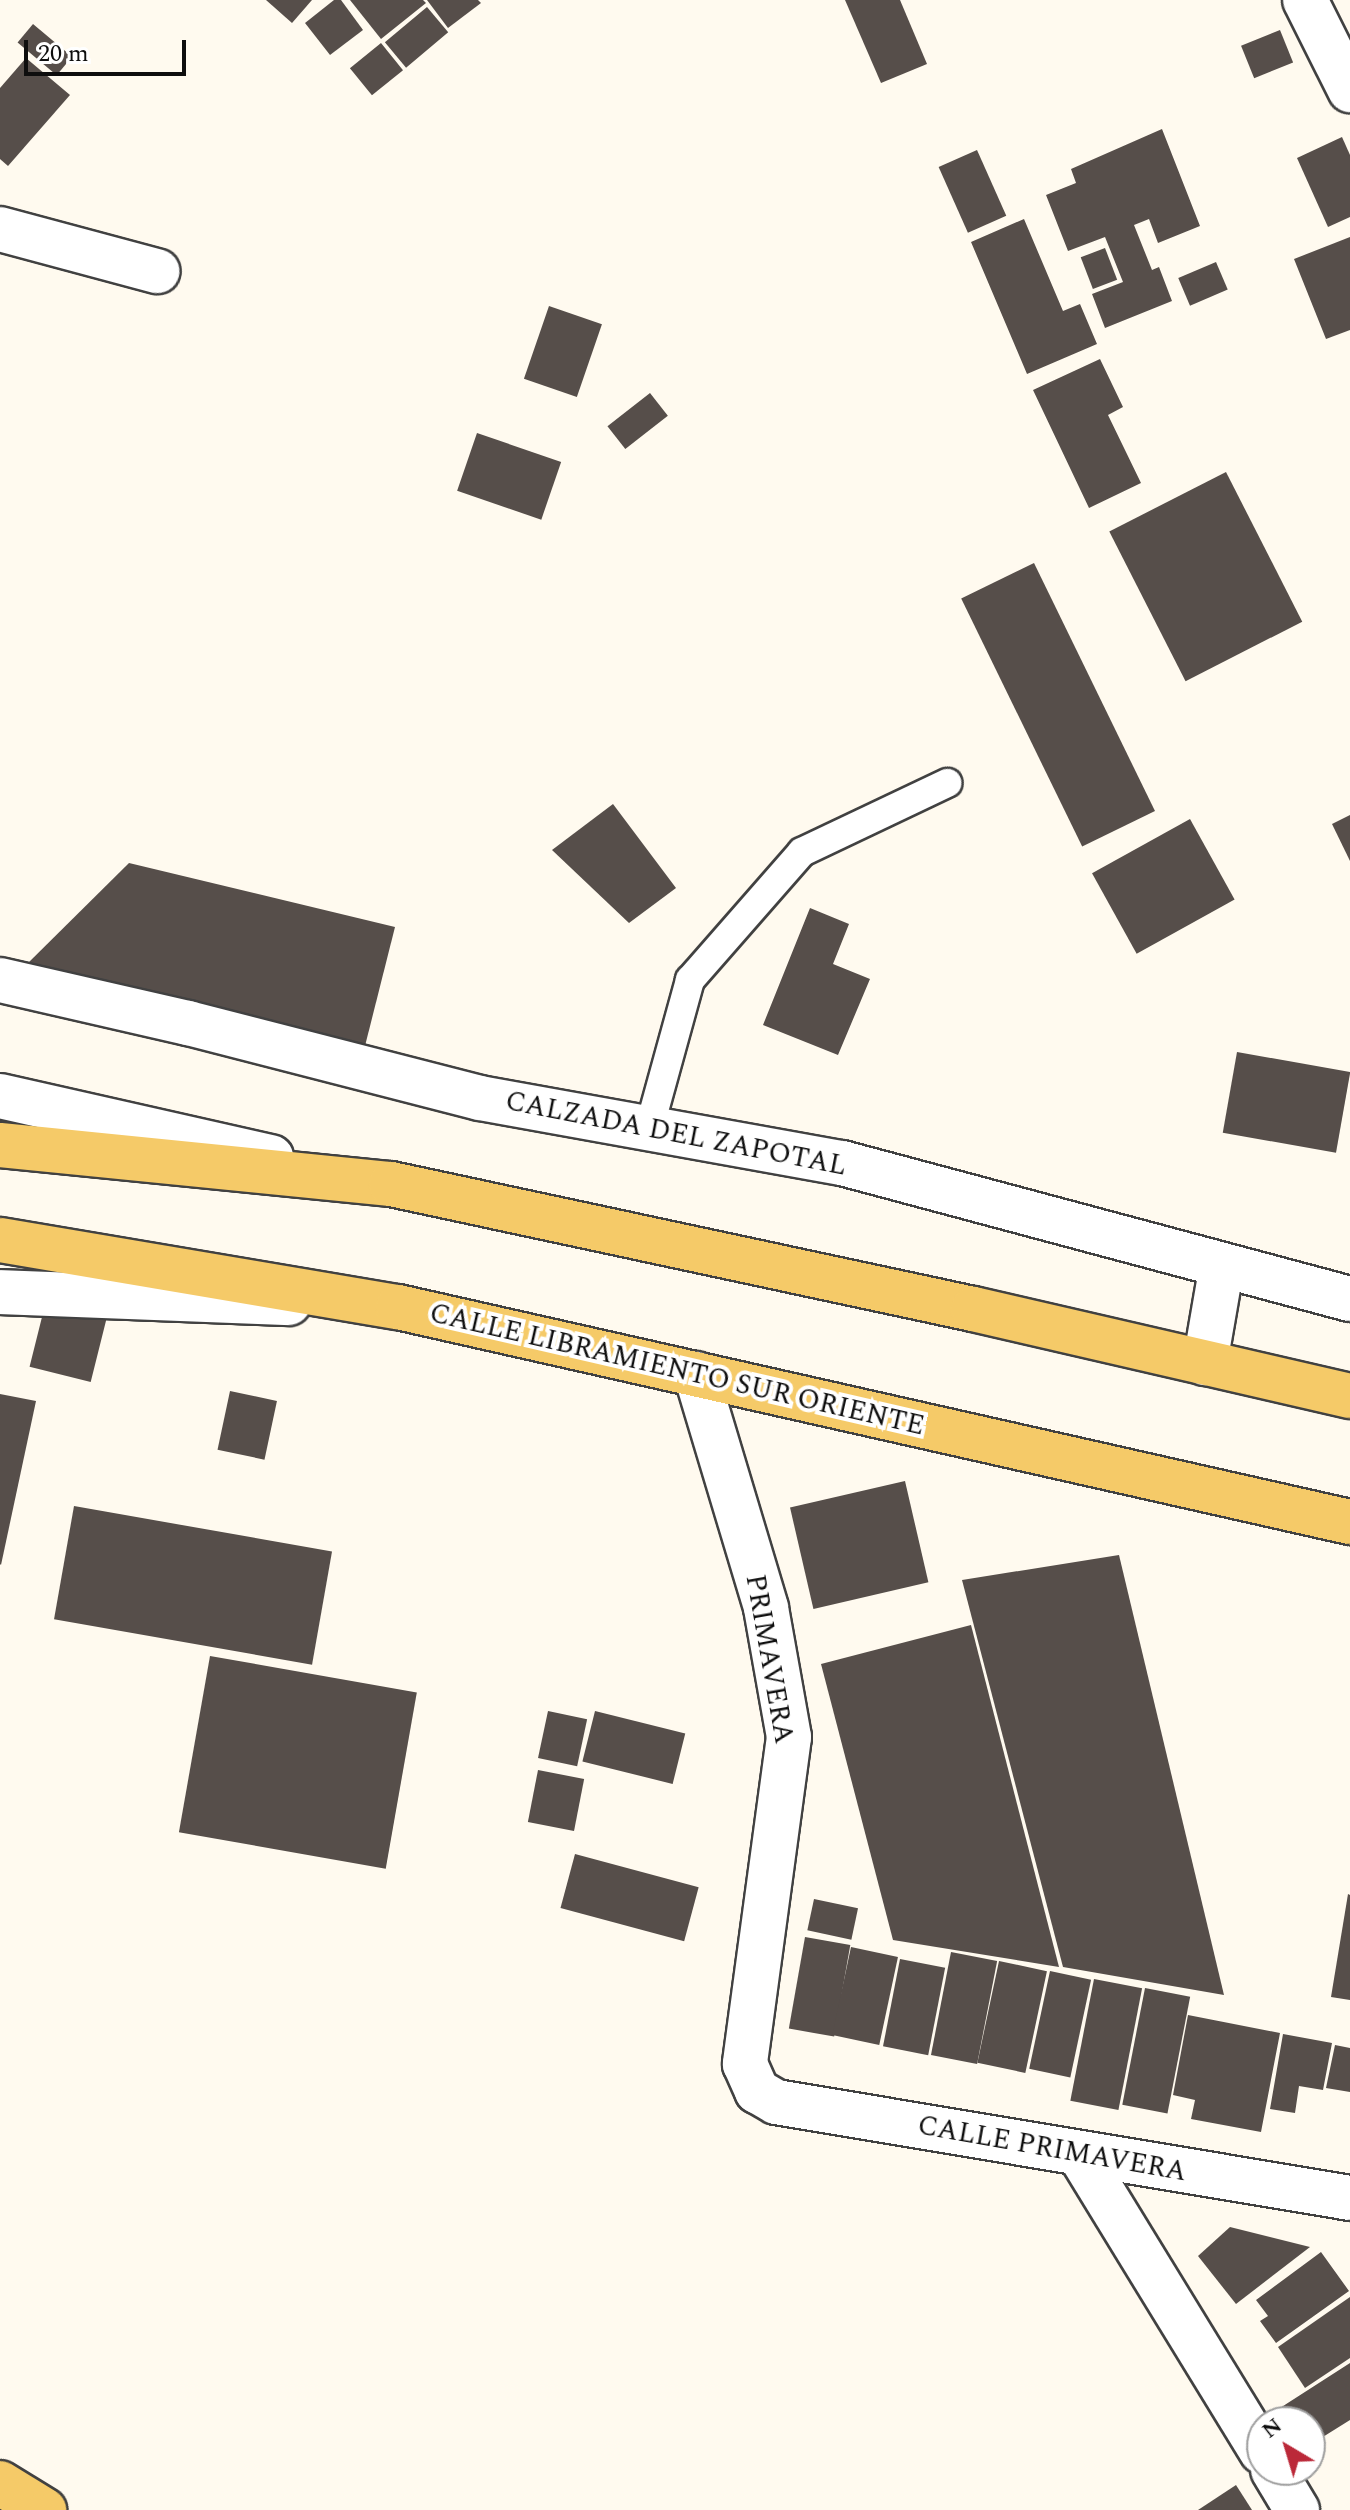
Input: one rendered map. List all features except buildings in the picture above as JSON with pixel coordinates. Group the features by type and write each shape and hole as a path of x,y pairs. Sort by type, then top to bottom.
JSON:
{"main road":[{"path":"0,1145 391,1184 1350,1396"},
{"name":"CALLE LIBRAMIENTO SUR ORIENTE","path":"0,1240 398,1307 1350,1522"},
{"path":"0,2483 44,2510"}],"street":[{"path":"1305,0 1350,90"},
{"path":"0,229 157,271"},
{"name":"CALZADA DEL ZAPOTAL","path":"0,980 188,1023 480,1098 842,1163 1350,1299"},
{"path":"0,1096 391,1184"},
{"path":"1205,1363 1222,1265"},
{"path":"0,1292 398,1307"},
{"name":"PRIMAVERA","path":"696,1374 766,1608 789,1737 745,2064 757,2091"},
{"name":"CALLE PRIMAVERA","path":"757,2091 776,2102 1350,2198"},
{"path":"1080,2155 1246,2426"},
{"path":"1283,2486 1297,2510"}],"lane":[{"path":"649,1129 690,980 802,852 947,783"}]}
